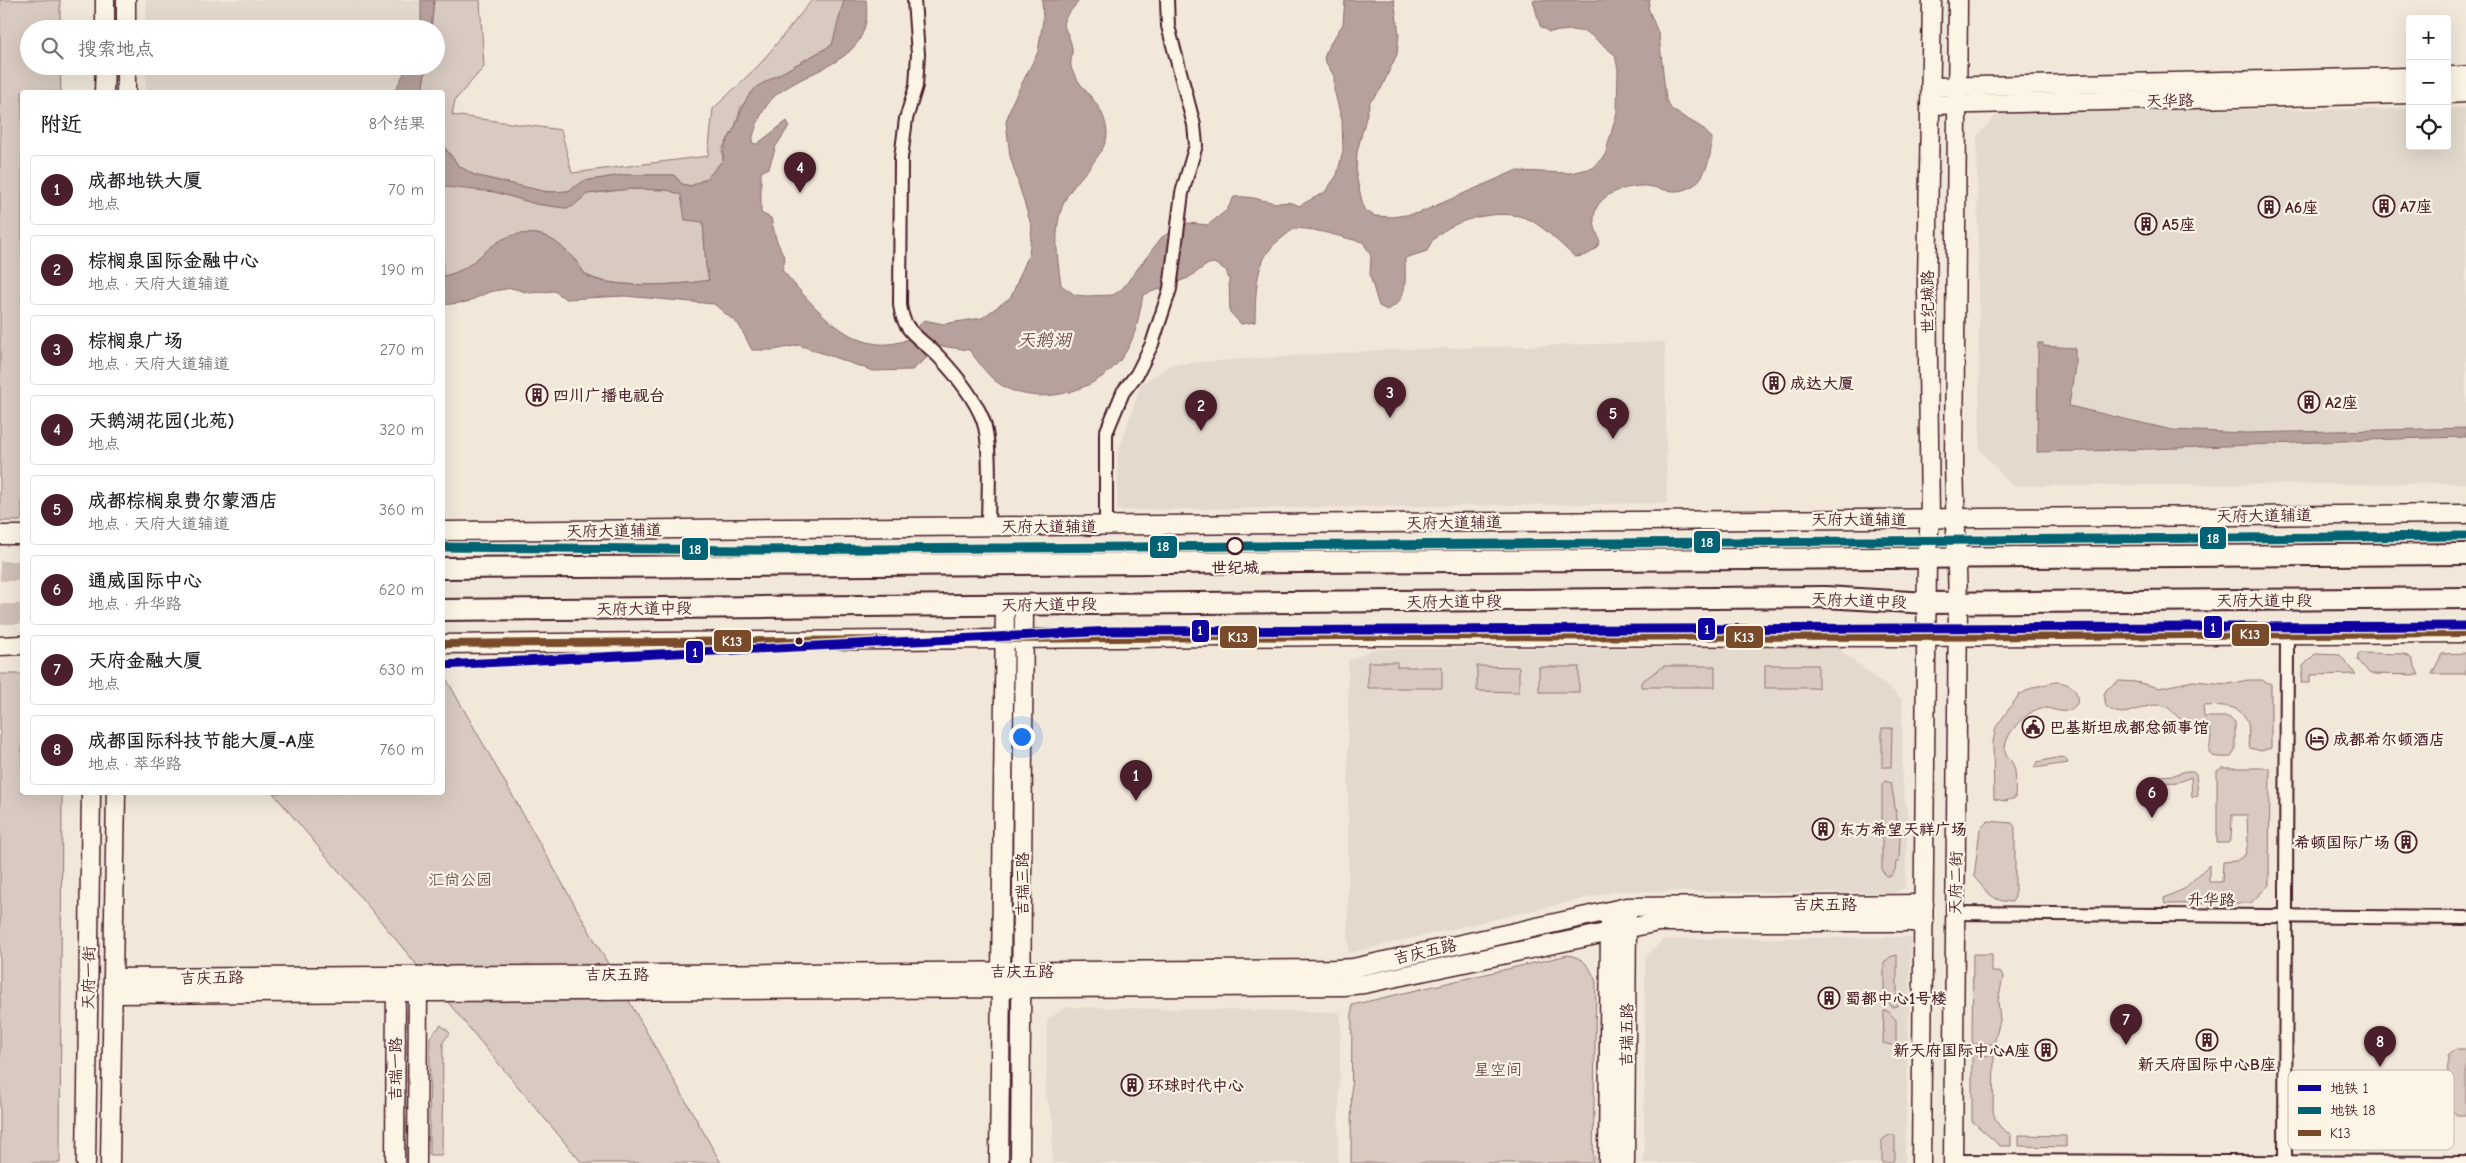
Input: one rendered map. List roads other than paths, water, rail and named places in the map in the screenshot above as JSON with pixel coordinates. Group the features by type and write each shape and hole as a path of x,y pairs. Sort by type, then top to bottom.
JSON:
{"main road":[{"path":"445,568 2466,554"},
{"name":"天府大道中段","path":"445,610 1825,597 1927,603 2466,598"}],"street":[{"path":"105,0 105,20"},
{"path":"126,0 126,20"},
{"path":"914,0 918,54 916,86 906,119 899,205 900,305 902,320 907,328 939,357 965,388 984,422 988,462 988,526"},
{"path":"1106,525 1106,433 1123,392 1137,374 1152,344 1170,289 1182,193 1196,145 1194,125 1168,26 1167,0"},
{"name":"世纪城路","path":"1927,603 1930,518 1926,284 1932,0"},
{"name":"世纪城路","path":"1958,0 1954,454 1958,603"},
{"path":"104,90 105,75"},
{"path":"126,75 126,90"},
{"path":"2451,76 2466,76"},
{"name":"天华路","path":"1931,87 1958,88 2406,77"},
{"path":"2451,94 2466,93"},
{"name":"天华路","path":"1930,105 1957,106 2406,94"},
{"name":"天府大道辅道","path":"445,531 2466,514"},
{"path":"0,535 20,535"},
{"name":"天府二街","path":"1921,1163 1927,603"},
{"name":"天府二街","path":"1952,1162 1958,603"},
{"name":"吉瑞三路","path":"999,1163 1004,605"},
{"name":"吉瑞三路","path":"1020,1163 1024,605"},
{"path":"445,644 1338,636 1958,636 2466,633"},
{"path":"2285,1162 2287,634"},
{"path":"0,646 20,645"},
{"name":"天府一街","path":"86,1163 91,795"},
{"name":"天府一街","path":"110,1163 116,795"},
{"name":"吉庆五路","path":"113,986 418,993 1000,980 1022,971 1353,968 1619,908 1924,904"},
{"name":"吉瑞五路","path":"1610,1162 1627,928 1619,908"},
{"name":"吉瑞五路","path":"1610,1162 1610,931 1619,908"},
{"name":"升华路","path":"1955,913 2466,918"},
{"name":"吉庆五路","path":"113,986 396,975 1000,980 1022,988 1342,986 1364,984 1658,922 1924,922"},
{"name":"吉瑞一路","path":"394,1163 396,975"},
{"name":"吉瑞一路","path":"417,1163 418,975"},
{"path":"1952,1162 2466,1163"}],"water":[{"path":"421,0 434,0 432,20 421,20"},
{"name":"天鹅湖","path":"844,0 866,0 866,21 861,37 851,50 838,60 776,95 767,104 760,117 752,143 757,144 787,121 789,126 776,146 769,168 761,172 761,213 771,218 776,239 785,259 782,270 820,312 835,325 851,336 868,342 887,344 906,340 924,320 943,324 982,318 1011,297 1029,254 1032,228 1010,156 1006,122 1012,103 1038,52 1043,20 1042,0 1080,0 1067,15 1063,23 1070,39 1072,51 1071,67 1102,113 1107,132 1103,148 1067,196 1059,217 1057,240 1061,285 1075,295 1113,295 1122,289 1162,237 1188,223 1208,225 1227,210 1234,197 1249,197 1275,203 1292,203 1299,206 1325,192 1337,175 1343,151 1342,120 1334,90 1334,76 1324,59 1327,49 1343,24 1345,0 1394,0 1399,34 1397,54 1381,89 1370,102 1357,152 1356,175 1364,210 1375,216 1392,217 1419,213 1515,171 1570,173 1593,168 1605,155 1617,112 1618,70 1615,55 1587,32 1571,30 1549,32 1540,26 1533,0 1650,0 1648,8 1659,35 1666,100 1672,110 1701,127 1712,138 1710,156 1704,174 1699,181 1684,190 1671,191 1639,186 1621,189 1605,198 1595,211 1595,228 1600,242 1593,251 1583,256 1575,257 1542,228 1520,216 1494,215 1467,220 1454,225 1434,239 1427,251 1405,258 1405,281 1402,295 1394,306 1387,310 1379,306 1370,276 1371,256 1363,242 1309,229 1293,230 1273,246 1261,265 1258,276 1255,322 1241,324 1230,312 1229,279 1226,270 1214,263 1208,264 1188,278 1143,295 1131,342 1123,356 1099,379 1084,387 1051,395 1034,396 1003,386 988,374 969,350 941,346 912,370 873,371 799,345 774,350 752,350 739,325 714,304 625,296 566,299 554,291 530,293 511,288 489,292 467,302 445,305 445,275 467,266 496,243 507,237 520,234 542,235 553,240 568,253 585,274 595,279 645,285 709,280 706,266 703,222 685,220 681,195 668,190 629,189 587,194 572,207 565,208 536,204 495,192 445,187 445,149 459,166 474,175 547,192 568,191 584,181 623,175 674,175 682,184 691,186 707,178 723,160 725,146 741,110 749,95 758,86 832,45"},
{"path":"403,75 425,75 422,90 395,90"},
{"path":"2038,343 2043,343 2043,346 2075,348 2075,366 2069,406 2172,430 2246,433 2466,428 2466,437 2037,452"}],"tunnel":[{"path":"0,571 20,571"},
{"path":"0,614 20,614"},
{"path":"1371,973 1620,920 1620,925"},
{"path":"404,1163 405,984 411,984"}],"metro line":[{"name":"18","path":"445,547 756,550 2466,536"},
{"name":"1","path":"445,665 1111,631 2466,626"}],"place":[{"name":"天鹅湖花园(北苑)","path":"800,193"},
{"name":"A7座","path":"2384,206"},
{"name":"A6座","path":"2269,207"},
{"name":"A5座","path":"2146,224"},
{"name":"成达大厦","path":"1774,383"},
{"name":"四川广播电视台","path":"537,395"},
{"name":"A2座","path":"2309,402"},
{"name":"棕榈泉广场","path":"1390,418"},
{"name":"棕榈泉国际金融中心","path":"1201,431"},
{"name":"成都棕榈泉费尔蒙酒店","path":"1613,439"},
{"name":"世纪城","path":"1235,546"},
{"name":"巴基斯坦成都总领事馆","path":"2033,727"},
{"name":"成都希尔顿酒店","path":"2317,739"},
{"name":"成都地铁大厦","path":"1136,801"},
{"name":"通威国际中心","path":"2152,818"},
{"name":"东方希望天祥广场","path":"1823,829"},
{"name":"希顿国际广场","path":"2406,842"},
{"name":"蜀都中心1号楼","path":"1829,998"},
{"name":"新天府国际中心B座","path":"2207,1040"},
{"name":"天府金融大厦","path":"2126,1045"},
{"name":"新天府国际中心A座","path":"2046,1050"},
{"name":"成都国际科技节能大厦-A座","path":"2380,1067"},
{"name":"环球时代中心","path":"1132,1085"}],"park label":[{"name":"汇尚公园","path":"460,879"},
{"name":"星空间","path":"1498,1069"}]}
